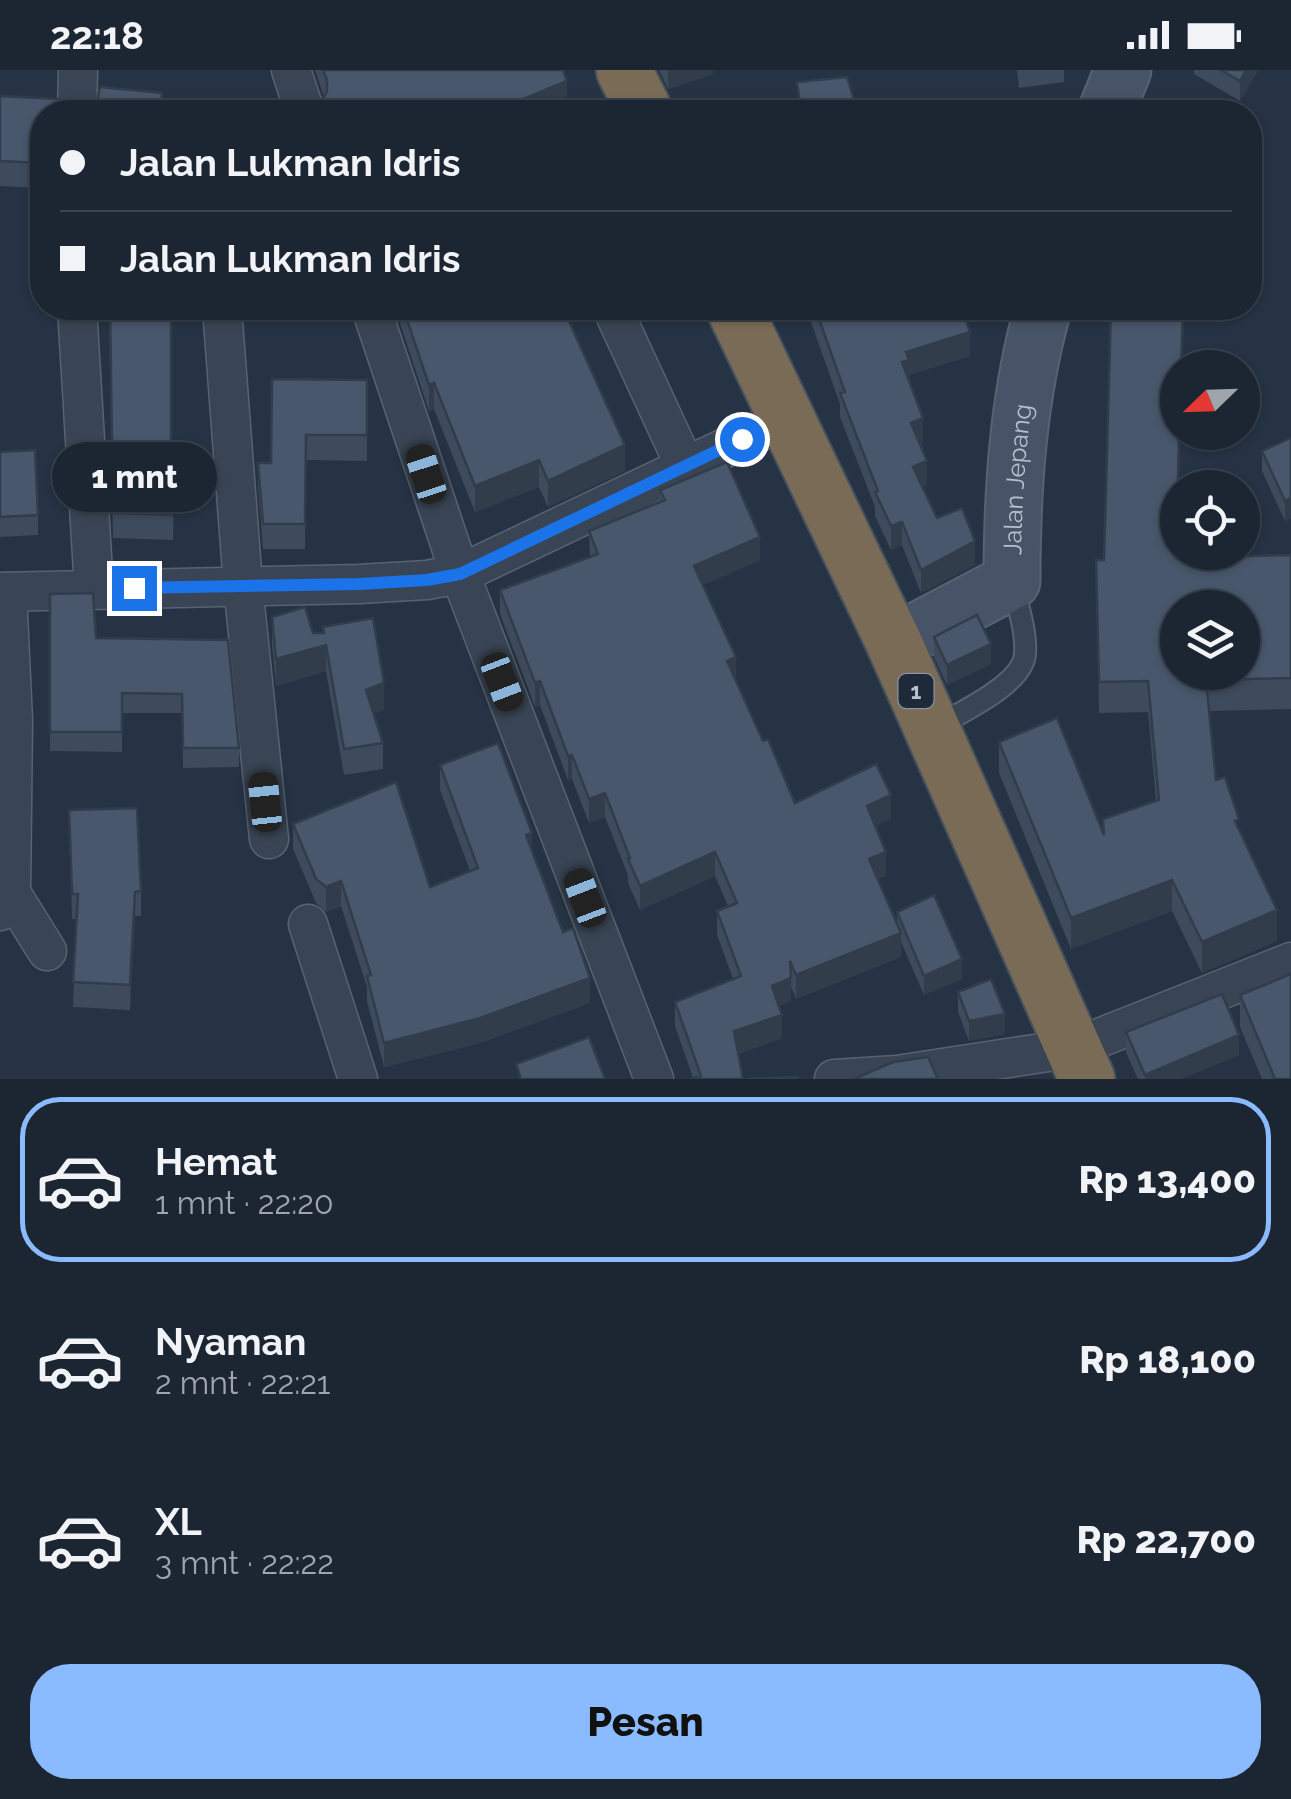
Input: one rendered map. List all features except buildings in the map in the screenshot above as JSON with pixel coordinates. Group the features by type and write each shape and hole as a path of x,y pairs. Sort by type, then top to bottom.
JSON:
{"highway":[{"name":"1","path":"740,320 894,643 1081,1064"}],"street":[{"path":"77,100 78,70"},
{"path":"291,70 301,100"},
{"path":"1111,100 1123,70"},
{"path":"78,320 94,589"},
{"path":"223,320 242,585 268,838"},
{"path":"375,320 460,574 654,1079"},
{"path":"618,320 686,466"},
{"name":"Jalan Jepang","path":"894,643 1012,581 1012,514 1019,436 1030,354 1040,320"},
{"path":"47,951 5,902 13,721 4,592 427,580 460,574 786,419"},
{"path":"308,924 358,1079"},
{"path":"834,1079 1081,1064 1291,962"}],"lane":[{"path":"933,729 1016,676 1025,659 1025,643 1012,581"}],"route":[{"path":"134,588 359,584 460,574 742,439"}]}
